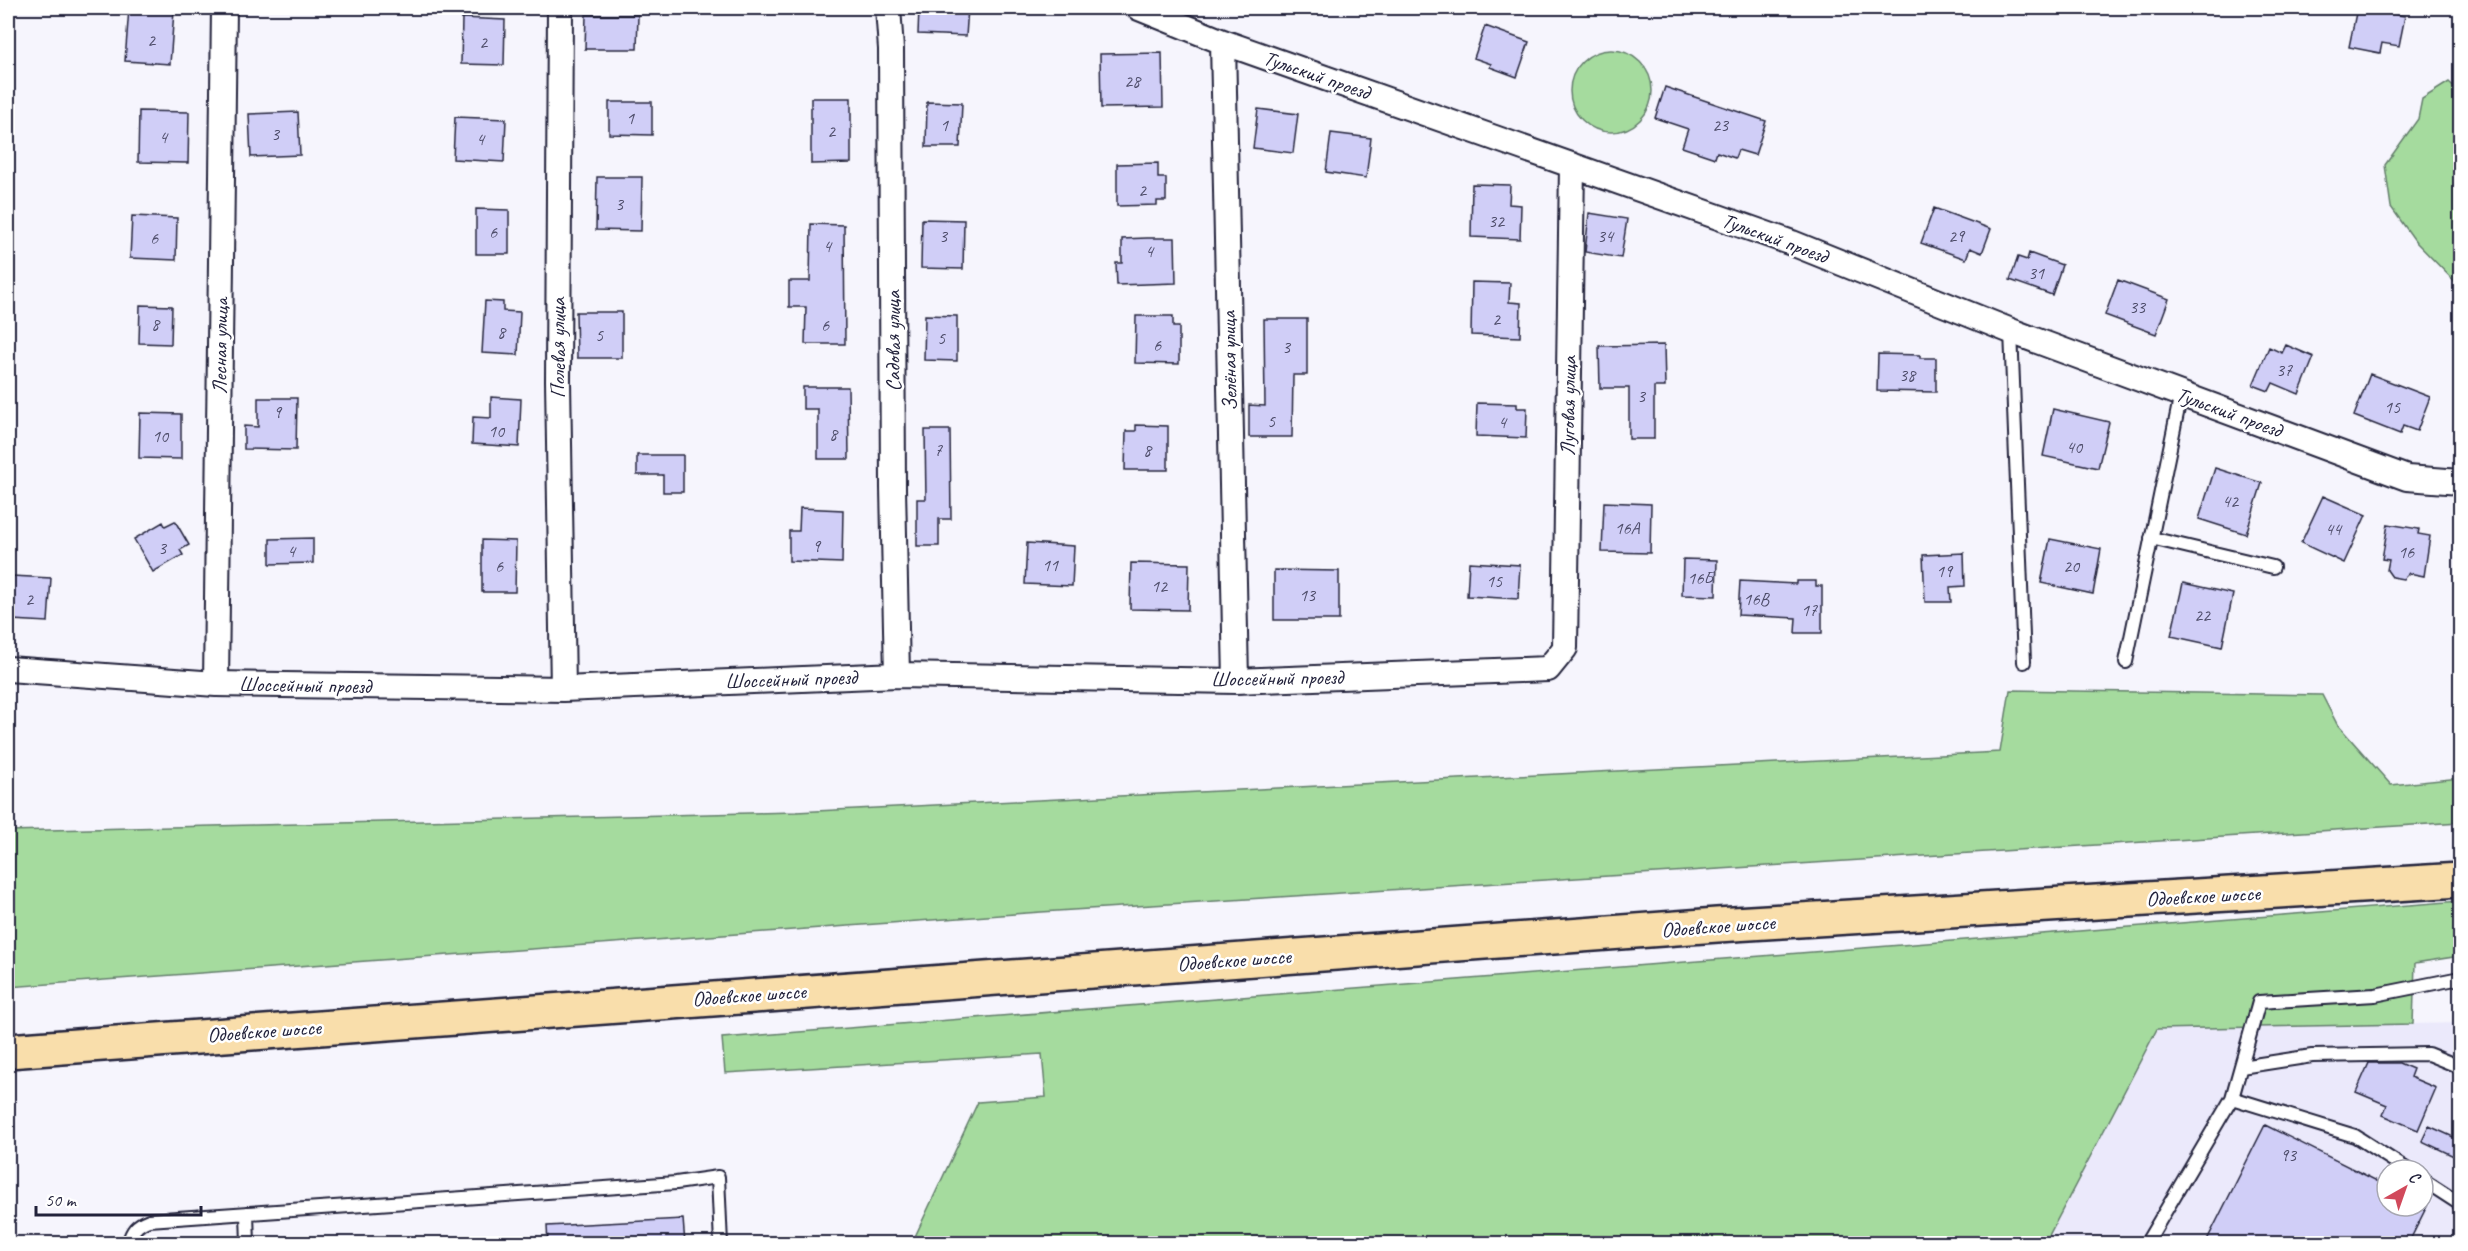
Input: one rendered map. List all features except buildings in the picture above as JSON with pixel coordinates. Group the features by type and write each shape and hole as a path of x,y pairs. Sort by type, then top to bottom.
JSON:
{"main road":[{"name":"Одоевское шоссе","path":"8,1051 1717,925 2460,880"}],"street":[{"name":"Лесная улица","path":"216,684 224,8"},
{"name":"Полевая улица","path":"560,8 558,381 563,688"},
{"name":"Садовая улица","path":"888,8 891,49 893,488 897,675"},
{"name":"Тульский проезд","path":"1139,8 1223,42 1792,243 2011,331 2408,478 2460,482"},
{"name":"Зелёная улица","path":"1223,42 1236,681"},
{"name":"Луговая улица","path":"1565,648 1572,165"},
{"name":"Шоссейный проезд","path":"8,669 216,684 563,688 897,675 1236,681 1548,669 1565,648"}],"lane":[{"path":"2011,331 2024,662"},
{"path":"2126,662 2181,394"},
{"path":"2151,538 2273,567"},
{"path":"2146,1244 2232,1098 2259,1002 2375,995 2460,978"},
{"path":"2241,1066 2312,1056 2428,1054 2460,1067"},
{"path":"2232,1098 2355,1136 2389,1158"},
{"path":"128,1244 131,1232 137,1225 149,1220 676,1183 718,1177 721,1244"},
{"path":"2435,1187 2459,1202 2460,1188"},
{"path":"247,1213 248,1244"}],"shaded area":[{"path":"2460,1023 2460,1243 2045,1244 2157,1029"}],"green space":[{"path":"1611,50 1627,54 1640,62 1648,75 1652,91 1648,107 1640,120 1627,128 1611,132 1595,128 1582,120 1574,107 1570,91 1574,75 1582,62 1595,54"},
{"path":"2449,82 2460,92 2458,114 2460,121 2460,285 2416,242 2391,207 2385,165 2418,119 2422,99"},
{"path":"2010,690 2322,695 2337,724 2391,785 2460,778 2460,822 1041,912 8,987 8,831 796,812 2000,752"},
{"path":"2460,901 2460,956 2415,963 2413,1024 2157,1029 2045,1243 912,1243 978,1102 1046,1097 1042,1054 725,1073 722,1038"}]}
